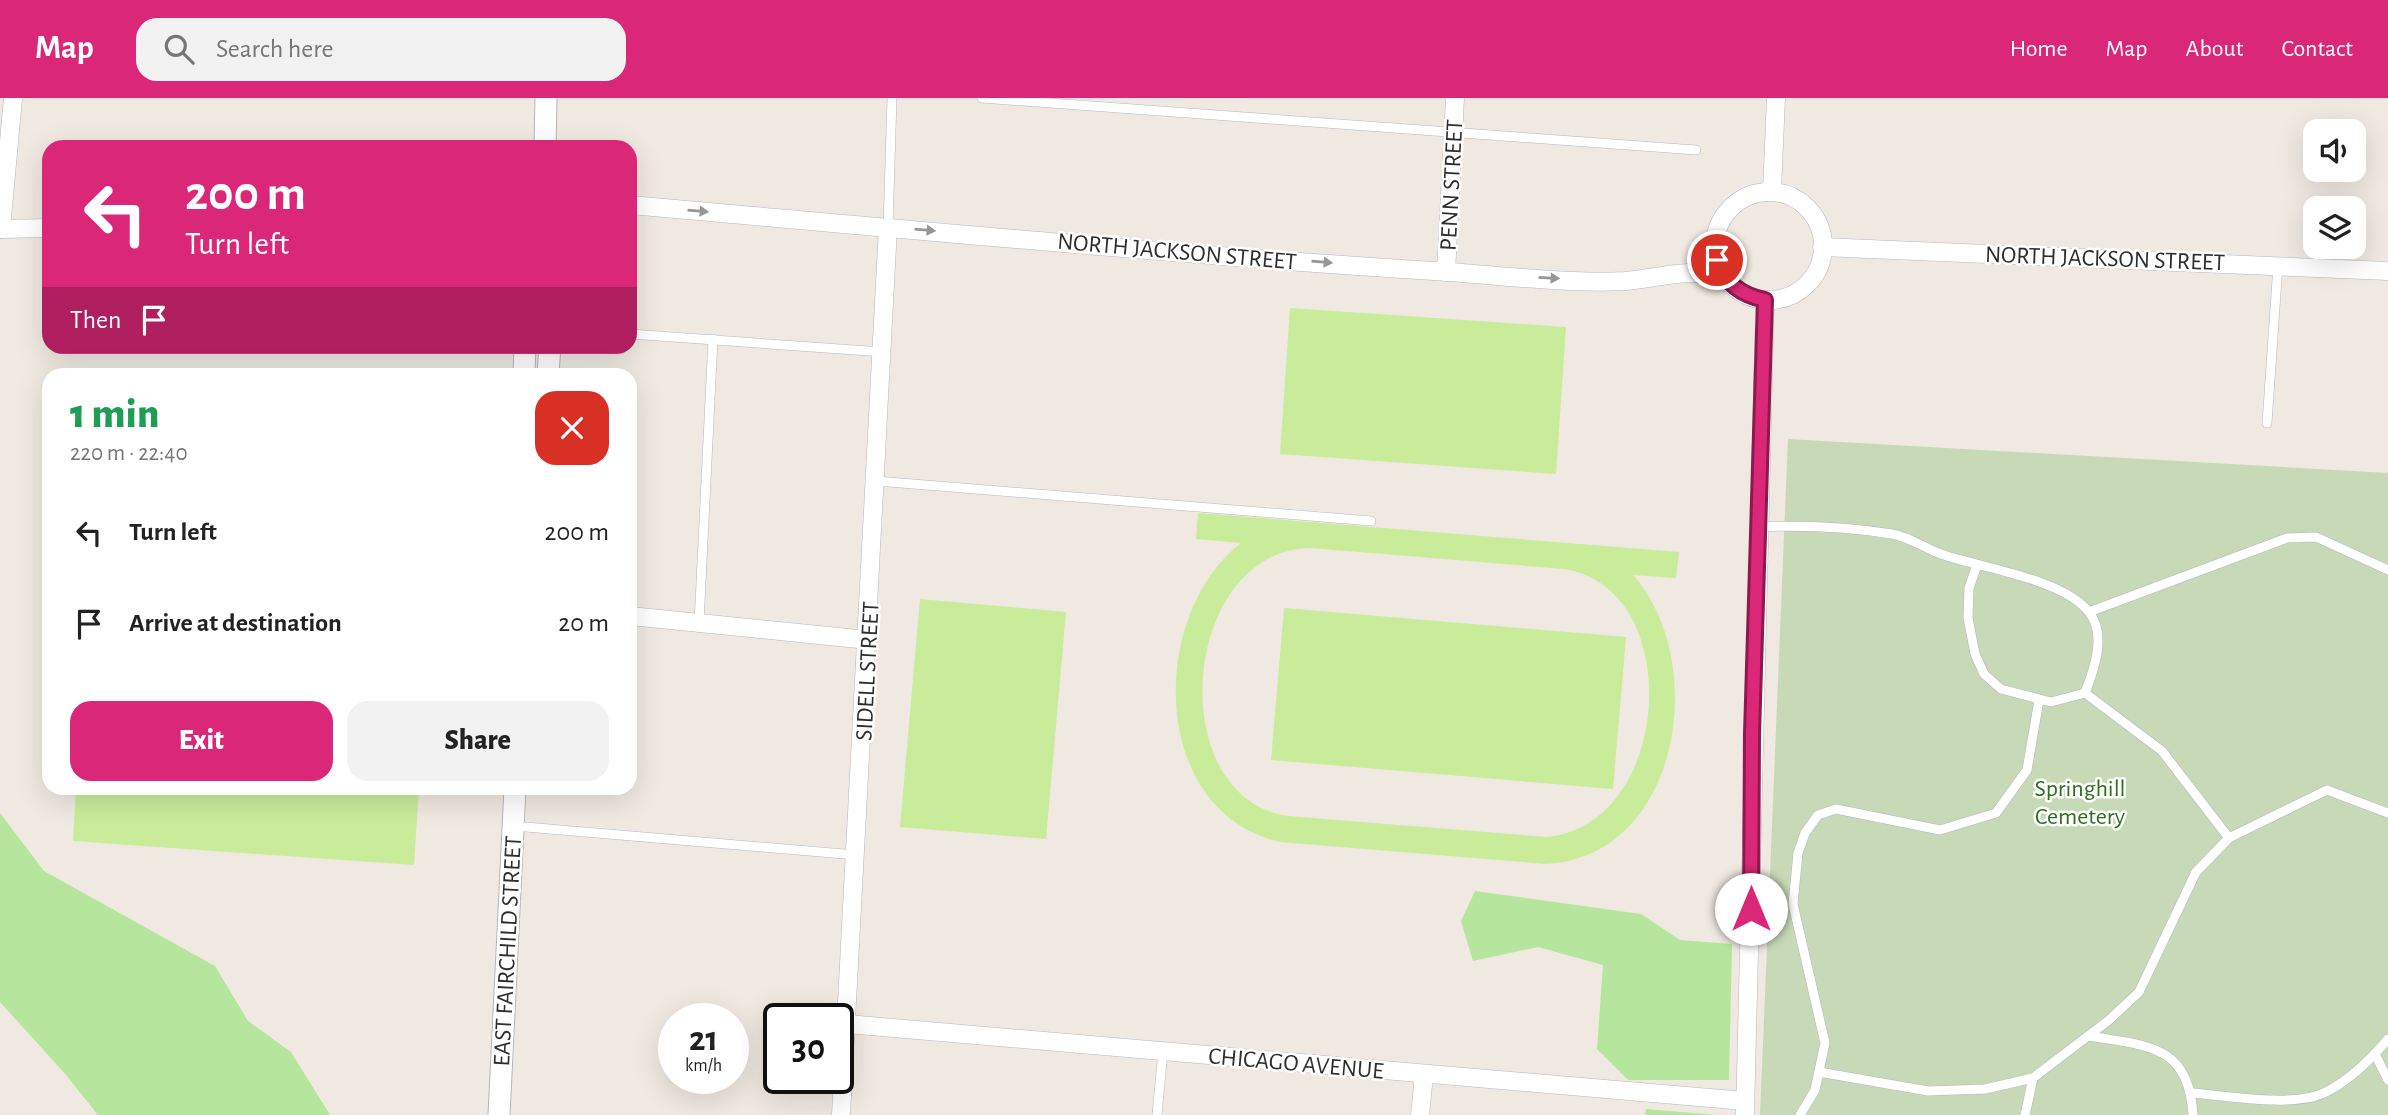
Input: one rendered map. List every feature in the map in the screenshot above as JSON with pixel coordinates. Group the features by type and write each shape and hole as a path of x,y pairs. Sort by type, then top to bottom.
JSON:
{"street":[{"path":"13,98 0,229 42,228"},
{"path":"545,140 546,98"},
{"name":"PENN STREET","path":"1446,272 1455,98"},
{"path":"1772,191 1776,98"},
{"path":"1772,191 1789,194 1807,207 1819,227 1822,247 1818,269 1808,285 1792,295 1765,300 1748,296 1723,277 1716,246 1718,231 1729,211 1755,192 1772,191"},
{"name":"NORTH JACKSON STREET","path":"637,206 1446,272 1626,281 1684,271 1704,271 1723,277"},
{"name":"SIDELL STREET","path":"848,1003 888,228"},
{"name":"NORTH JACKSON STREET","path":"1822,247 2388,271"},
{"path":"1745,1108 1765,300"},
{"path":"637,617 868,640"},
{"name":"EAST FAIRCHILD STREET","path":"499,1115 515,795"},
{"name":"CHICAGO AVENUE","path":"854,1025 1424,1075 1745,1108"},
{"path":"1420,1115 1424,1075"},
{"name":"SIDELL STREET","path":"841,1115 842,1094"}],"lane":[{"path":"888,228 892,98"},
{"path":"982,98 1696,150"},
{"path":"2267,423 2278,265"},
{"path":"637,334 883,352"},
{"path":"699,623 713,339"},
{"path":"876,481 1371,521"},
{"path":"1759,527 1895,534 1939,554 2020,575 2074,600 2089,612 2097,630 2097,664 2085,693"},
{"path":"2089,612 2287,538 2316,537 2388,570"},
{"path":"1977,565 1969,588 1969,618 1984,674 2001,689 2039,700 2051,702 2085,693"},
{"path":"2085,693 2162,751 2229,838"},
{"path":"1800,1115 1815,1090 1825,1043 1793,904 1798,853 1805,832 1818,814 1836,809 1940,830 1996,813 2027,770 2039,700"},
{"path":"1819,1072 1928,1091 1985,1090 2033,1078 2090,1035 2139,992 2196,872 2229,838 2327,790 2388,813"},
{"path":"513,826 857,855"},
{"path":"2090,1035 2159,1051 2179,1064 2192,1093 2193,1115"},
{"path":"2192,1093 2281,1101 2325,1093 2375,1054 2388,1039"},
{"path":"1157,1115 1163,1051"},
{"path":"2375,1054 2388,1080"},
{"path":"2025,1115 2033,1078"}],"green space":[{"path":"1290,308 1566,327 1556,474 1280,454"},
{"name":"Springhill Cemetery","path":"1788,439 2388,473 2388,1115 1760,1115"},
{"path":"1198,513 1679,552 1676,578 1633,575 1657,612 1671,655 1675,702 1669,749 1653,792 1627,828 1592,853 1546,864 1280,842 1237,823 1206,793 1186,753 1176,708 1178,661 1189,616 1211,575 1241,543 1196,539","holes":["1310,548 1564,569 1604,586 1631,617 1646,659 1649,706 1640,752 1620,793 1589,823 1547,837 1288,816 1247,799 1220,767 1205,724 1203,676 1213,629 1234,589 1267,560"]},
{"path":"920,599 1066,612 1046,839 900,827"},
{"path":"1284,608 1626,637 1613,789 1271,760"},
{"path":"76,795 419,795 414,865 73,841"},
{"path":"0,813 44,871 215,966 248,1021 291,1052 330,1115 98,1115 67,1076 0,1002"},
{"path":"1475,891 1641,914 1680,940 1732,944 1729,1080 1628,1080 1597,1049 1603,965 1538,947 1473,961 1461,921"},
{"path":"1646,1109 1717,1115 1645,1115"}],"route":[{"path":"1717,260 1723,277 1737,289 1748,296 1765,300 1752,734 1751,909"}]}
